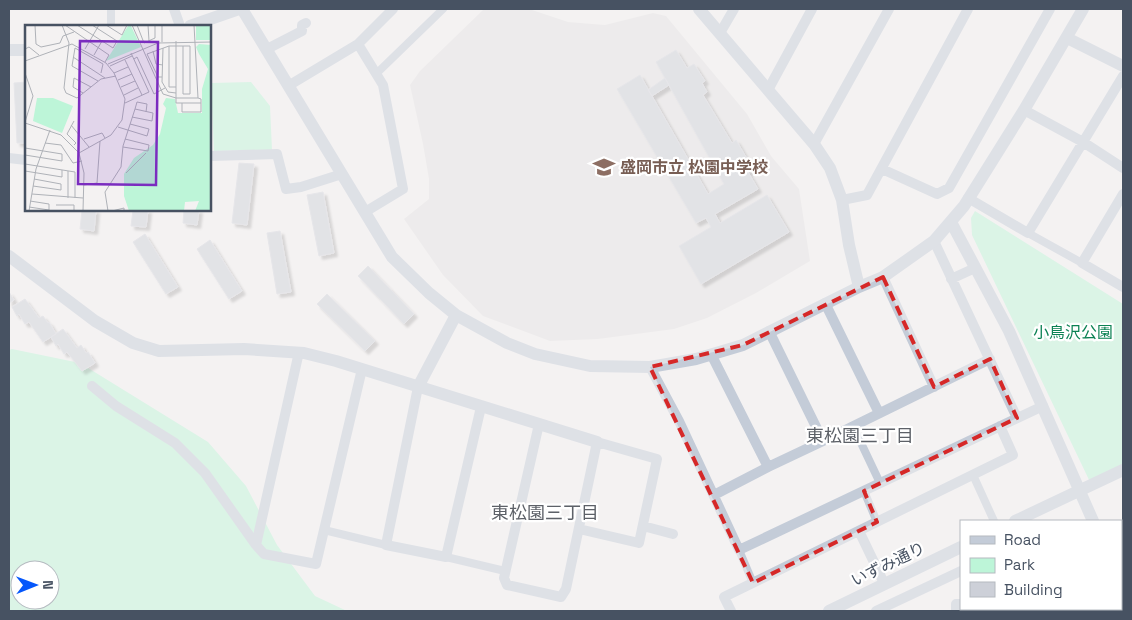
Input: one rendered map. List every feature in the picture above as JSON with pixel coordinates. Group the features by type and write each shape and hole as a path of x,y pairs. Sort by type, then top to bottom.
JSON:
{"street":[{"path":"111,9 111,25"},
{"path":"174,9 180,25"},
{"path":"193,25 240,9 267,48 288,86 392,256 429,293 456,315 507,343 535,354 590,366 650,367 676,363 743,345 859,286 883,277 934,241 964,206 1024,110 1083,9"},
{"path":"288,86 358,44 393,9"},
{"path":"376,74 443,9"},
{"path":"699,9 814,144 830,168 842,200 849,245 859,286"},
{"path":"720,33 734,9"},
{"path":"768,90 812,9"},
{"path":"814,144 890,9"},
{"path":"842,200 867,196 968,9"},
{"path":"882,169 936,194 948,188 1050,9"},
{"path":"267,48 302,31 302,24 306,23"},
{"path":"1067,38 1123,66"},
{"path":"358,44 383,85 403,189 365,212"},
{"path":"9,50 25,50"},
{"path":"1028,233 1123,76"},
{"path":"1024,110 1084,142 1123,168"},
{"path":"211,156 277,154 286,189 301,187 342,174"},
{"path":"9,158 25,160"},
{"path":"1082,263 1123,194"},
{"path":"968,198 1123,287"},
{"path":"951,222 1009,331 1093,520"},
{"path":"934,241 1017,418"},
{"path":"9,256 95,321 134,343 159,351 244,349 299,352 336,361 658,459 639,543 579,529"},
{"path":"951,279 975,268"},
{"path":"883,277 934,387"},
{"path":"826,303 879,413"},
{"path":"386,545 418,387 456,315"},
{"path":"768,332 823,442"},
{"path":"256,545 299,352"},
{"path":"711,354 768,466"},
{"path":"714,495 768,466 823,442 990,359"},
{"path":"650,367 679,421 753,583"},
{"path":"92,386 116,406 175,443 205,473 264,554 316,564 362,369"},
{"path":"446,556 481,406"},
{"path":"739,550 1043,406"},
{"path":"539,424 505,571 504,578 507,585 561,597 566,589 597,442"},
{"path":"853,426 880,483"},
{"path":"731,611 724,597 1013,455 1000,426"},
{"path":"1017,520 1123,470"},
{"path":"973,475 994,520"},
{"path":"864,491 877,522"},
{"path":"643,526 673,534"},
{"path":"324,530 386,545 446,556 505,571"},
{"path":"859,531 884,583"},
{"name":"いずみ通り","path":"829,611 960,547"},
{"path":"876,611 960,571"}],"highlighted area":[{"path":"883,277 934,387 990,359 1017,418 864,491 877,522 753,583 650,367 743,345"}],"shaded area":[{"name":"盛岡市立 松園中学校","path":"484,9 529,9 568,22 605,25 653,13 666,16 747,114 771,156 799,189 810,261 756,293 707,318 674,329 598,339 550,341 483,316 443,275 404,219 429,199 429,179 410,85 420,71"}],"green space":[{"path":"251,82 270,106 272,150 214,151 211,83"},
{"name":"小鳥沢公園","path":"975,211 1123,304 1123,466 1091,484 972,235 971,218"},
{"path":"12,349 80,363 208,442 246,486 277,545 315,596 347,611 9,611 9,350"}],"building":[{"path":"676,50 687,68 694,64 705,81 702,83 707,92 703,95 732,143 736,140 753,169 748,172 758,189 715,214 720,223 767,195 789,232 701,284 679,246 711,227 706,218 696,223 617,89 640,75 708,194 724,184 656,62"},
{"path":"665,78 669,85 652,96 648,90"},
{"path":"25,82 25,143 17,143 14,83"},
{"path":"239,163 254,164 247,225 232,223"},
{"path":"323,192 334,253 319,256 307,195"},
{"path":"82,211 96,211 94,231 80,229"},
{"path":"133,211 148,211 146,227 131,226"},
{"path":"184,211 199,211 197,225 183,223"},
{"path":"280,231 291,292 277,294 267,233"},
{"path":"145,234 178,287 166,294 133,242"},
{"path":"210,240 242,291 229,299 197,249"},
{"path":"368,266 414,314 404,324 358,276"},
{"path":"9,292 14,300 9,303"},
{"path":"327,294 375,341 365,351 317,304"},
{"path":"25,299 39,318 43,316 49,322 56,334 43,342 29,322 25,324 19,314 17,316 12,307"},
{"path":"63,329 77,348 81,345 95,363 82,371 67,352 64,354 58,344 56,346 51,337"}],"place":[{"name":"盛岡市立 松園中学校","path":"604,167"}],"district":[{"name":"東松園三丁目","path":"860,435"},
{"name":"東松園三丁目","path":"545,512"}]}
